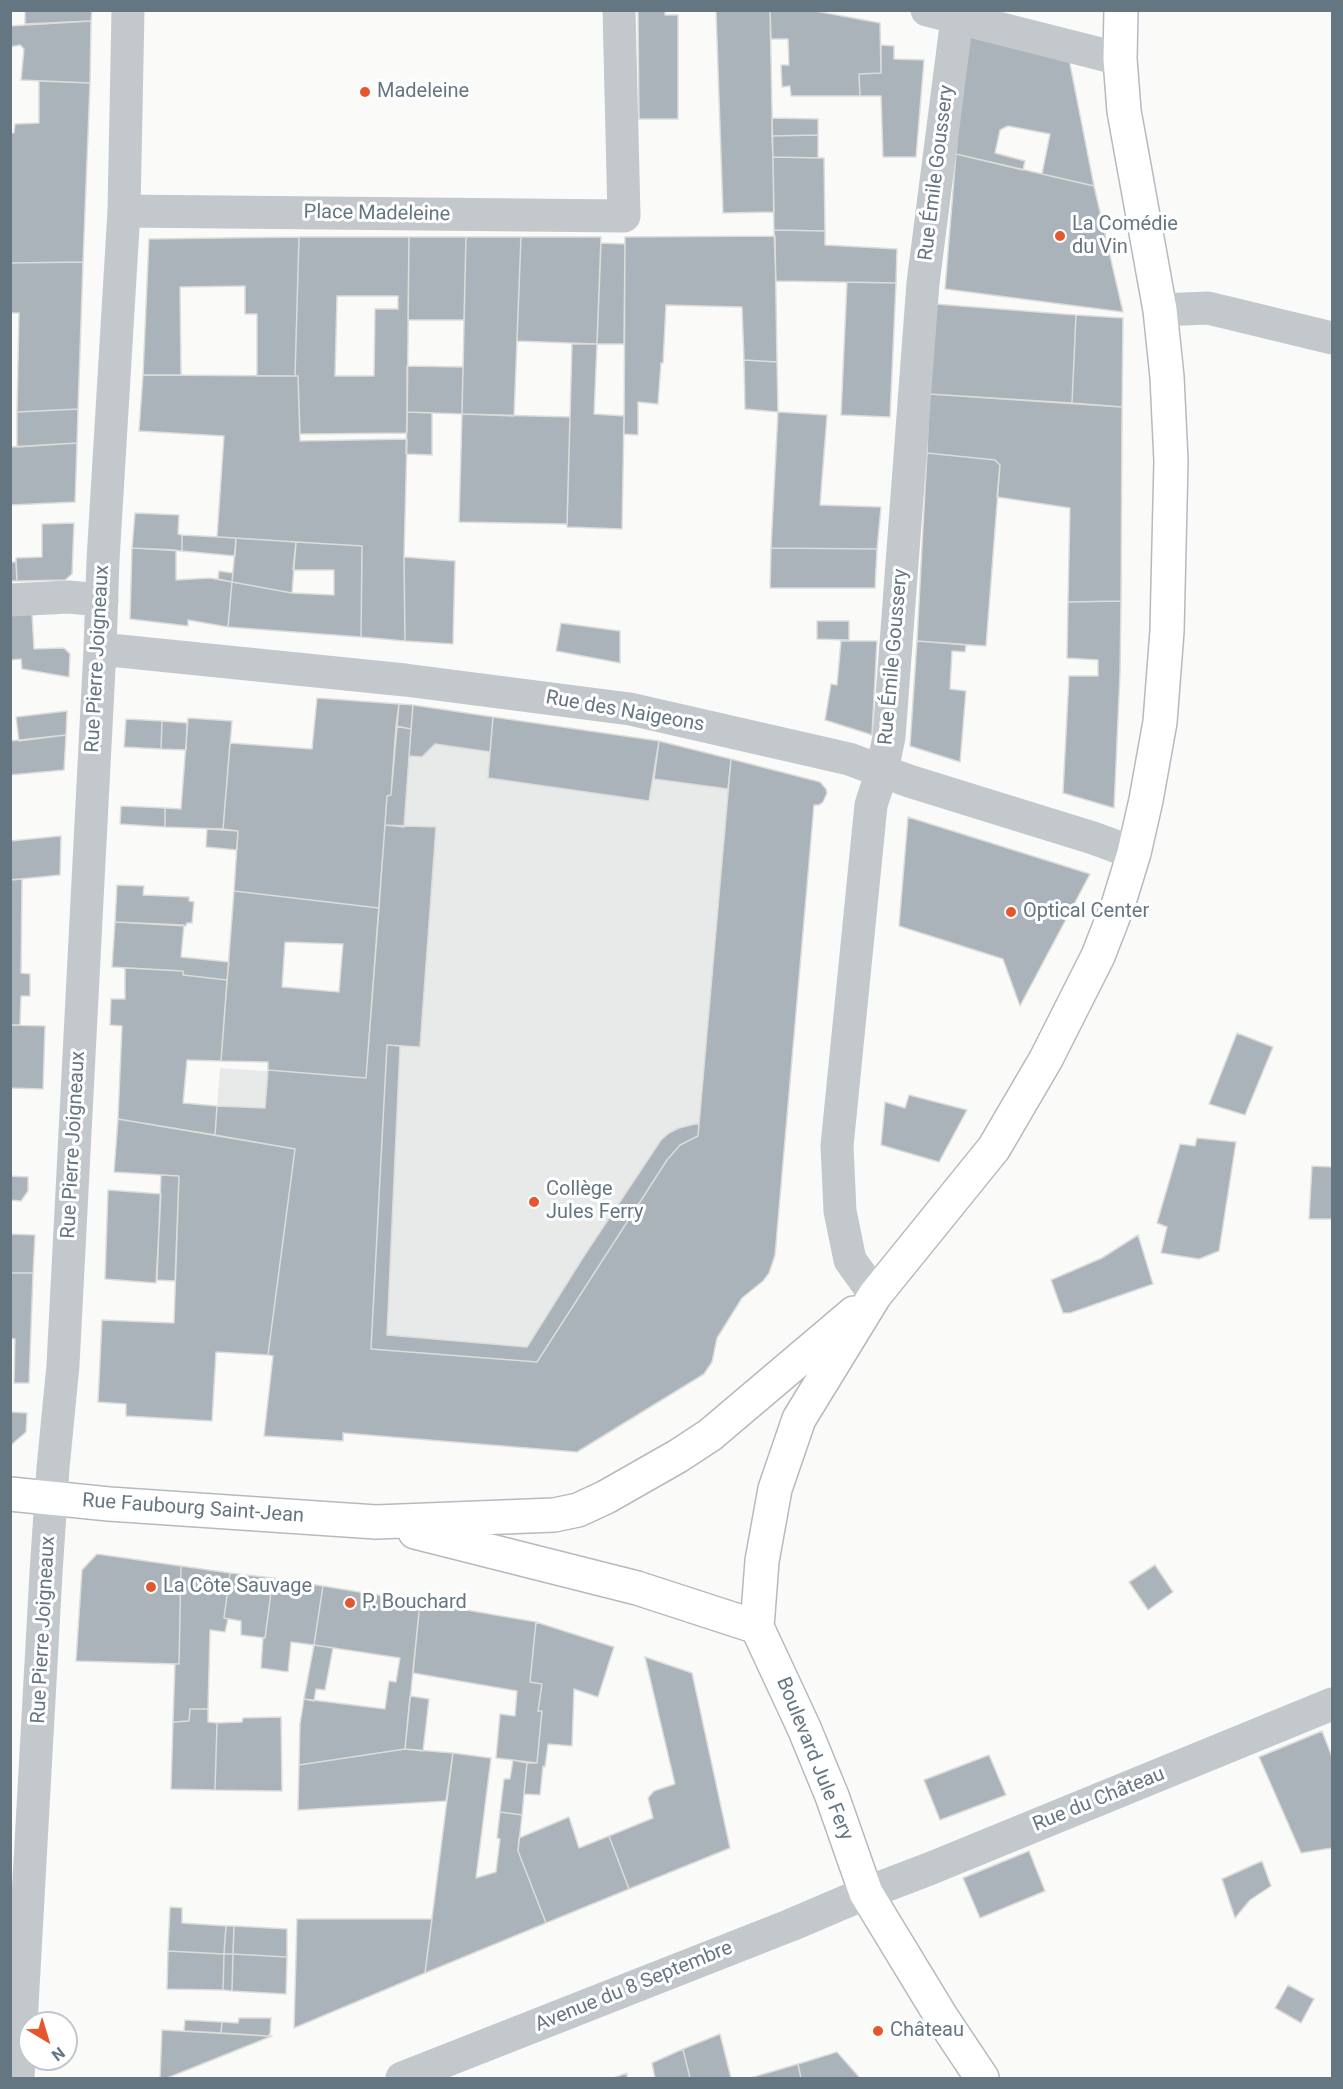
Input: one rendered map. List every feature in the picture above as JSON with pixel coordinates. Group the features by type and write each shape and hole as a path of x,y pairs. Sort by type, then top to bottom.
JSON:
{"main road":[{"path":"376,1522 637,1588 757,1628 762,1561 775,1489 799,1419 876,1294 994,1148 1034,1079 1098,956 1119,902 1134,853 1146,800 1160,722 1167,631 1171,461 1167,377 1160,310 1124,111 1120,59 1121,10"},
{"path":"376,1522 554,1515 578,1510 606,1497 710,1435 876,1294"},
{"name":"Rue Faubourg Saint-Jean","path":"10,1494 376,1522"},
{"name":"Boulevard Jule Fery","path":"757,1628 804,1728 832,1796 866,1893 982,2079"}],"street":[{"path":"124,211 128,10"},
{"name":"Place Madeleine","path":"124,211 624,216 619,10"},
{"path":"949,13 1120,59"},
{"name":"Rue Émile Goussery","path":"876,1294 850,1260 840,1211 837,1146 871,805 882,771 889,736 923,283 949,13"},
{"name":"Rue Pierre Joigneaux","path":"18,2079 52,1499 63,1365 124,211"},
{"path":"1160,310 1208,308 1332,338"},
{"path":"10,600 68,597 102,600"},
{"name":"Rue des Naigeons","path":"100,649 405,680 630,709 849,759 1134,853"},
{"name":"Rue du Château","path":"866,1893 1332,1704"},
{"name":"Avenue du 8 Septembre","path":"402,2079 866,1893"}],"shaded area":[{"name":"Collège Jules Ferry","path":"399,704 659,741 820,782 827,793 823,802 814,806 775,1255 763,1281 742,1298 717,1338 712,1362 704,1374 577,1452 344,1433 343,1441 264,1436 273,1356 268,1355 295,1150 215,1135 220,1068 366,1078 387,796 391,795"}],"building":[{"path":"25,10 92,10 91,21 25,24"},
{"path":"638,10 665,10 665,15 678,15 678,119 639,119"},
{"path":"716,10 770,10 774,212 723,213"},
{"path":"770,10 810,10 880,23 881,73 859,74 860,96 791,96 790,86 782,87 781,65 789,65 788,39 771,39"},
{"path":"91,21 90,83 21,80 24,49 20,45 10,47 10,26"},
{"path":"966,34 1069,59 1094,186 1042,174 1050,134 1008,126 1000,130 995,153 1025,161 1023,170 956,154"},
{"path":"881,45 894,46 894,59 924,60 916,157 883,157 881,96 860,96 859,74 881,73"},
{"path":"39,81 90,83 83,262 10,263 10,133 14,133 15,124 39,123"},
{"path":"772,118 818,119 818,135 772,136"},
{"path":"818,135 818,158 773,157 772,136"},
{"path":"956,154 1094,186 1123,312 945,289"},
{"path":"773,157 824,158 825,231 774,230"},
{"path":"774,230 825,231 825,245 897,249 896,283 776,281"},
{"path":"775,236 777,362 744,360 742,307 666,305 658,404 638,402 638,435 624,434 625,237"},
{"path":"299,237 409,237 407,433 300,434 298,376 295,376","holes":["337,296 398,296 398,309 375,309 374,376 335,376"]},
{"path":"299,237 295,376 257,376 257,314 245,314 245,286 180,287 181,375 143,375 149,239"},
{"path":"409,237 466,237 464,320 408,320"},
{"path":"466,237 521,237 514,416 462,414"},
{"path":"521,237 601,237 597,344 517,341"},
{"path":"601,243 625,244 624,344 597,344"},
{"path":"83,262 78,409 17,412 19,313 10,313 10,263"},
{"path":"847,282 896,283 890,417 841,415"},
{"path":"935,304 1076,315 1072,403 929,394"},
{"path":"1076,315 1123,318 1122,407 1072,403"},
{"path":"572,344 597,344 594,414 624,416 622,529 567,527"},
{"path":"744,360 777,362 778,412 745,409"},
{"path":"407,366 463,367 462,414 407,412"},
{"path":"143,375 298,376 300,441 407,439 404,557 405,641 361,637 362,546 217,537 224,436 139,431"},
{"path":"929,394 1122,407 1121,601 1068,602 1070,508 997,497 1000,465 995,460 927,453"},
{"path":"78,409 77,443 17,447 17,412"},
{"path":"407,412 432,413 432,455 406,454"},
{"path":"778,412 827,415 820,505 881,507 877,549 771,548"},
{"path":"462,414 570,417 567,524 459,522"},
{"path":"77,443 75,502 10,505 10,447"},
{"path":"927,453 995,460 1000,465 986,646 917,641"},
{"path":"135,513 179,515 178,534 182,535 182,551 132,548"},
{"path":"74,523 72,574 65,580 17,581 16,558 42,557 42,524"},
{"path":"182,535 236,538 235,556 182,551"},
{"path":"236,538 296,542 292,593 232,582"},
{"path":"296,542 362,546 361,637 228,627 232,582 292,593 334,595 334,570 293,570"},
{"path":"132,548 176,550 176,580 210,578 232,582 228,627 188,620 188,626 130,619"},
{"path":"771,548 877,549 875,588 770,588"},
{"path":"404,557 455,561 453,644 405,641"},
{"path":"10,562 16,562 17,581 10,581"},
{"path":"219,571 233,573 232,582 218,579"},
{"path":"1121,601 1114,808 1063,793 1069,676 1098,676 1098,660 1067,658 1068,602"},
{"path":"32,614 34,649 64,648 70,654 69,677 22,669 21,659 10,660 10,615"},
{"path":"817,621 849,621 849,640 817,639"},
{"path":"561,623 620,631 620,663 556,651"},
{"path":"841,641 877,641 872,735 825,720 831,684 837,685"},
{"path":"917,641 966,645 965,652 952,651 950,689 966,691 960,762 910,746"},
{"path":"317,698 399,704 391,795 387,796 379,908 234,891 238,831 223,829 230,743 312,749"},
{"path":"399,704 413,705 411,729 396,726"},
{"path":"413,705 493,717 490,752 435,744 422,757 409,756"},
{"path":"67,711 66,735 19,741 16,717"},
{"path":"493,717 659,741 649,801 488,778"},
{"path":"188,718 232,721 223,829 165,827 165,808 181,809"},
{"path":"126,719 162,721 161,749 124,747"},
{"path":"162,721 187,723 186,750 161,749"},
{"path":"396,726 411,729 404,827 385,825 387,796 391,795"},
{"path":"66,735 64,770 10,775 10,741"},
{"path":"659,741 731,759 728,789 654,779"},
{"path":"731,759 820,782 827,793 823,802 814,805 775,1255 769,1273 742,1298 717,1338 712,1362 704,1374 577,1452 343,1433 343,1441 264,1436 273,1356 268,1355 295,1149 215,1135 217,1106 265,1108 268,1070 366,1078 385,825 436,827 420,1047 387,1045 371,1349 537,1362 667,1160 680,1145 698,1136"},
{"path":"121,806 165,808 165,827 120,824"},
{"path":"908,817 1090,874 1020,1006 1003,959 899,926"},
{"path":"207,829 238,831 237,850 206,847"},
{"path":"61,836 60,875 10,880 10,841"},
{"path":"22,879 21,973 30,974 30,996 21,996 20,1025 10,1025 10,880"},
{"path":"117,885 144,886 143,895 189,897 189,901 194,902 192,923 187,923 186,926 115,922"},
{"path":"234,891 379,908 366,1078 268,1070 268,1062 221,1061","holes":["285,942 343,944 339,992 282,987"]},
{"path":"115,922 184,925 181,957 229,962 227,980 183,975 183,971 112,967"},
{"path":"125,968 183,971 183,975 227,980 221,1061 187,1060 183,1103 217,1106 215,1135 118,1119 122,1026 110,1025 111,999 125,999"},
{"path":"10,1025 45,1026 43,1089 10,1088"},
{"path":"1237,1033 1273,1047 1245,1115 1209,1104"},
{"path":"387,1045 400,1046 387,1335 527,1347 661,1140 679,1128 699,1123 698,1136 680,1145 667,1160 537,1362 371,1349"},
{"path":"909,1095 967,1110 939,1162 881,1145 885,1102 905,1108"},
{"path":"118,1119 295,1149 268,1355 216,1352 212,1421 126,1416 126,1404 98,1402 102,1320 174,1323 179,1176 114,1172"},
{"path":"1197,1138 1236,1142 1219,1251 1199,1259 1161,1253 1167,1227 1157,1223 1180,1144 1195,1146"},
{"path":"1312,1166 1332,1167 1332,1219 1309,1219"},
{"path":"161,1175 179,1176 175,1281 157,1280"},
{"path":"10,1176 28,1177 28,1191 21,1201 10,1200"},
{"path":"108,1190 161,1194 156,1283 105,1279"},
{"path":"10,1234 35,1235 33,1273 10,1273"},
{"path":"1138,1235 1153,1284 1070,1313 1063,1313 1051,1280 1102,1258"},
{"path":"10,1273 33,1273 29,1383 14,1383 15,1339 10,1338"},
{"path":"10,1412 27,1413 26,1432 11,1445"},
{"path":"97,1554 181,1566 179,1664 76,1661 82,1570"},
{"path":"1155,1565 1173,1592 1148,1610 1129,1582"},
{"path":"181,1566 230,1573 224,1618 228,1619 225,1632 210,1630 208,1709 190,1709 189,1721 173,1722 175,1664 179,1664"},
{"path":"230,1573 273,1578 265,1638 241,1635 241,1621 224,1618"},
{"path":"273,1578 323,1586 314,1645 291,1642 288,1672 261,1668 263,1638 265,1638"},
{"path":"323,1586 420,1602 405,1749 299,1765 300,1724 304,1699 385,1709 389,1681 396,1682 400,1658 314,1645"},
{"path":"420,1602 536,1622 530,1682 542,1684 538,1711 542,1711 537,1763 496,1758 500,1714 515,1716 517,1691 413,1673"},
{"path":"536,1622 614,1647 598,1697 574,1689 572,1746 548,1744 540,1795 524,1794 527,1763 537,1763 542,1711 538,1711 542,1684 530,1682"},
{"path":"314,1645 333,1648 325,1690 316,1689 314,1701 304,1699"},
{"path":"645,1657 692,1673 730,1848 629,1889 609,1836 653,1818 648,1798 654,1791 675,1784"},
{"path":"410,1696 429,1699 423,1751 405,1749"},
{"path":"190,1709 208,1709 208,1722 217,1723 215,1790 171,1789 173,1722 189,1721"},
{"path":"281,1717 282,1791 215,1790 217,1723 242,1722 243,1718"},
{"path":"1322,1731 1332,1757 1332,1848 1301,1853 1259,1757"},
{"path":"405,1749 453,1753 446,1801 298,1810 299,1765"},
{"path":"453,1753 491,1758 476,1878 496,1872 500,1812 522,1815 518,1851 546,1923 425,1973"},
{"path":"989,1755 1006,1795 940,1820 924,1780"},
{"path":"513,1760 527,1763 522,1815 500,1812 504,1779 510,1779"},
{"path":"569,1817 579,1848 609,1836 629,1889 546,1923 518,1851 519,1838"},
{"path":"1029,1851 1045,1891 980,1918 963,1878"},
{"path":"1262,1861 1271,1886 1250,1900 1235,1918 1222,1879"},
{"path":"170,1907 182,1908 182,1923 226,1926 224,1954 168,1951"},
{"path":"297,1919 432,1919 425,1973 294,2028"},
{"path":"226,1926 234,1926 233,1954 224,1954"},
{"path":"234,1926 287,1929 287,1957 233,1954"},
{"path":"168,1951 224,1954 223,1990 167,1989"},
{"path":"224,1954 233,1954 232,1991 223,1990"},
{"path":"233,1954 287,1957 286,1994 232,1991"},
{"path":"1288,1985 1314,1999 1301,2023 1275,2008"},
{"path":"239,2018 271,2018 270,2034 268,2036 221,2033 222,2022 238,2023"},
{"path":"185,2020 222,2022 221,2033 184,2031"},
{"path":"162,2030 272,2036 167,2078 160,2078"},
{"path":"720,2034 731,2078 690,2078 683,2049"},
{"path":"683,2049 690,2078 655,2078 652,2063"},
{"path":"837,2052 860,2078 801,2078 798,2064"},
{"path":"798,2064 801,2078 750,2078"},
{"path":"627,2073 627,2078 613,2078"}],"place":[{"name":"Madeleine","path":"365,92"},
{"name":"La Comédie du Vin","path":"1060,236"},
{"name":"Optical Center","path":"1011,912"},
{"name":"Collège Jules Ferry","path":"534,1202"},
{"name":"La Côte Sauvage","path":"151,1587"},
{"name":"P. Bouchard","path":"350,1603"},
{"name":"Château","path":"878,2031"}]}
